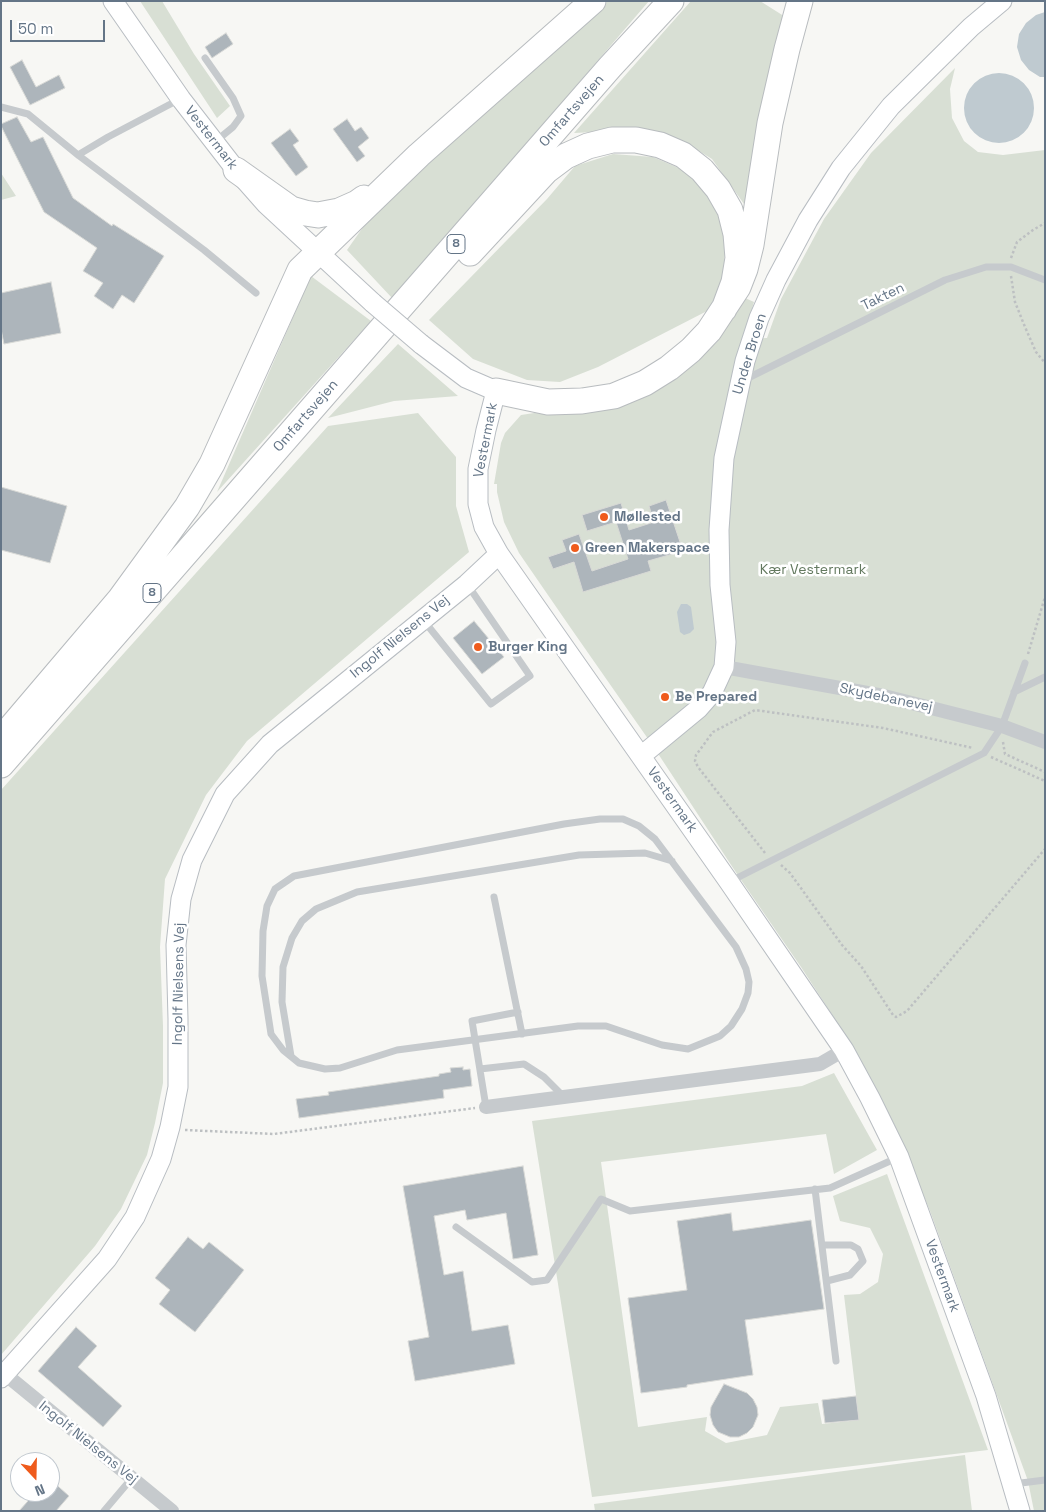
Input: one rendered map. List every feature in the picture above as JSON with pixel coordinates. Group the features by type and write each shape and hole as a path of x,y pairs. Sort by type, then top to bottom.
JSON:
{"highway":[{"path":"1,739 120,598 187,506 212,464 300,270 419,155 593,1"},
{"name":"8","path":"610,67 662,1"},
{"name":"8","path":"610,67 671,1"},
{"path":"496,391 548,402 582,401 614,396 644,383 669,368 691,350 709,331 738,287 749,253 770,123 786,49 800,1"},
{"name":"Omfartsvejen","path":"1,765 610,67"},
{"path":"302,420 381,347 546,171 566,156 588,146 612,140 636,140 660,145 683,155 702,170 718,189 732,218 736,234 738,258 734,282 724,308"},
{"path":"236,170 291,209 318,215 339,211 357,203 419,155"}],"street":[{"name":"Vestermark","path":"112,1 214,143 266,204 317,252 444,363 466,378 496,391 478,469 478,504 484,527 499,554 729,882 844,1050 899,1156 986,1396 1020,1511"},
{"name":"Under Broen","path":"641,756 698,709 712,693 724,668 726,642 720,585 719,530 724,458 740,382 760,318 776,280 808,220 841,168 891,106 971,27 1002,1"},
{"name":"Ingolf Nielsens Vej","path":"172,1511 3,1376 107,1259 136,1217 161,1159 178,1087 176,945 181,899 192,860 225,794 270,744 467,584 499,554"},
{"name":"Skydebanevej","path":"724,668 884,696 1002,726 1045,742"},
{"path":"486,1107 820,1064 844,1050"}],"lane":[{"path":"205,58 233,98 242,116 233,127 214,143"},
{"path":"78,155 181,99"},
{"path":"1,107 28,114 78,155 204,250 256,293"},
{"name":"Takten","path":"740,382 945,280 986,267 1010,267 1045,280"},
{"path":"422,619 491,704 530,676 467,584"},
{"path":"729,882 984,753 1002,726 1025,663"},
{"path":"1014,692 1045,677"},
{"path":"600,819 622,819 639,826 655,840 672,861 736,947 746,969 749,982 748,993 742,1009 731,1026 720,1036 688,1049 662,1046 606,1026 578,1026 397,1050 340,1068 326,1069 299,1063 283,1050 271,1034 262,976 263,931 267,906 275,889 294,876 600,819"},
{"path":"291,1056 282,1002 283,967 292,938 302,921 316,908 357,892 579,855 645,853 672,861"},
{"path":"494,897 522,1034"},
{"path":"486,1107 472,1021 518,1012"},
{"path":"480,1069 524,1064 544,1077 564,1097"},
{"path":"456,1227 532,1282 548,1280 601,1199 630,1211 830,1188 899,1156"},
{"path":"815,1189 836,1361"},
{"path":"822,1245 851,1245 858,1249 863,1261 850,1275 826,1281"},
{"path":"104,1511 132,1478"},
{"path":"1012,1484 1045,1480"}],"path":[{"path":"1045,223 1017,242 1010,267 1011,283 1016,302 1036,352 1045,363"},
{"path":"1025,663 1045,597"},
{"path":"1045,781 973,748 883,728 755,710 714,732 696,755 695,760 698,767 768,856 775,859 790,874 837,939 861,966 896,1017 908,1011 1045,849"},
{"path":"1002,726 1005,754 1045,772"},
{"path":"183,1130 274,1134 486,1107"}],"green space":[{"path":"140,1 162,1 194,54 230,106 217,118"},
{"path":"608,1 649,1 393,299 347,250 373,213"},
{"path":"691,1 760,1 787,18 749,211 712,159 681,140 634,130 574,133"},
{"name":"Kær Vestermark","path":"955,68 950,89 952,118 964,141 978,152 1003,155 1045,150 1045,1511 1034,1511 1028,1481 930,1211 894,1124 857,1053 653,746 519,553 504,522 497,484 494,484 501,443 505,433 521,415 534,413 566,414 609,408 643,396 683,373 717,342 745,298 754,302 743,339 767,338 781,299 824,219 871,153"},
{"path":"613,154 653,157 681,169 712,193 727,235 722,281 709,310 598,367 560,382 527,380 473,359 429,320 547,199 575,166"},
{"path":"1,173 16,196 1,200"},
{"path":"311,276 371,321 217,492"},
{"path":"398,344 458,396 394,401 328,418"},
{"path":"418,413 456,457 456,506 469,552 247,741 206,795 165,879 160,947 163,1083 147,1155 121,1209 95,1246 1,1355 1,790 328,426"},
{"path":"834,1073 877,1150 834,1174 826,1134 601,1162 638,1427 707,1417 705,1431 726,1443 767,1435 780,1407 818,1403 822,1424 859,1420 844,1295 860,1294 878,1282 883,1254 870,1228 840,1221 833,1196 887,1174 988,1450 592,1497 532,1121 802,1086"},
{"path":"965,1455 972,1511 595,1511 594,1504"}],"shaded area":[{"path":"1045,12 1045,77 1040,77 1029,70 1021,60 1017,47 1019,34 1026,23 1036,15"},
{"path":"999,73 1018,79 1028,89 1034,108 1028,127 1018,137 999,143 980,137 970,127 964,108 970,89 980,79"},
{"path":"681,604 687,604 691,607 694,629 684,635 680,632 677,612"}],"building":[{"path":"226,33 233,44 212,58 205,47"},
{"path":"22,60 36,87 59,75 65,88 30,105 10,67"},
{"path":"17,117 31,142 43,137 73,198 112,226 113,224 164,256 134,303 122,295 113,309 94,296 103,283 83,271 97,248 44,212 1,126 1,124"},
{"path":"347,119 355,131 361,127 369,138 358,147 365,156 357,162 333,129"},
{"path":"290,129 299,141 293,145 308,167 296,176 271,143"},
{"path":"51,282 61,333 4,344 1,329 1,293"},
{"path":"1,487 67,506 50,563 1,550"},
{"path":"666,500 683,551 648,561 651,571 583,592 574,562 553,569 548,557 566,551 562,540 579,534 592,571 628,559 616,522 587,531 582,515 621,503 629,530 654,522 649,506"},
{"name":"Burger King","path":"474,621 504,657 482,674 453,638"},
{"path":"463,1067 463,1070 470,1069 472,1086 443,1090 444,1098 299,1118 296,1099 329,1095 328,1092 439,1076 439,1074 451,1072 450,1068"},
{"path":"523,1166 538,1255 513,1259 506,1213 467,1220 465,1210 434,1216 444,1275 463,1271 472,1331 508,1325 515,1364 415,1381 408,1341 429,1337 403,1186"},
{"path":"731,1213 733,1231 811,1220 824,1309 745,1320 753,1375 641,1393 628,1298 687,1290 677,1221"},
{"path":"188,1237 203,1249 209,1242 244,1270 195,1332 159,1304 170,1290 155,1278"},
{"path":"76,1327 97,1346 78,1367 122,1406 103,1427 38,1371"},
{"path":"724,1384 747,1393 757,1407 758,1415 753,1427 739,1437 730,1437 718,1432 713,1425 710,1415 711,1407"},
{"path":"856,1396 859,1420 825,1423 822,1400"},
{"path":"60,1488 69,1496 56,1511 19,1511 27,1502 60,1502"}],"place":[{"name":"Møllested","path":"604,517"},
{"name":"Green Makerspace","path":"575,548"},
{"name":"Burger King","path":"478,647"},
{"name":"Be Prepared","path":"665,697"}]}
